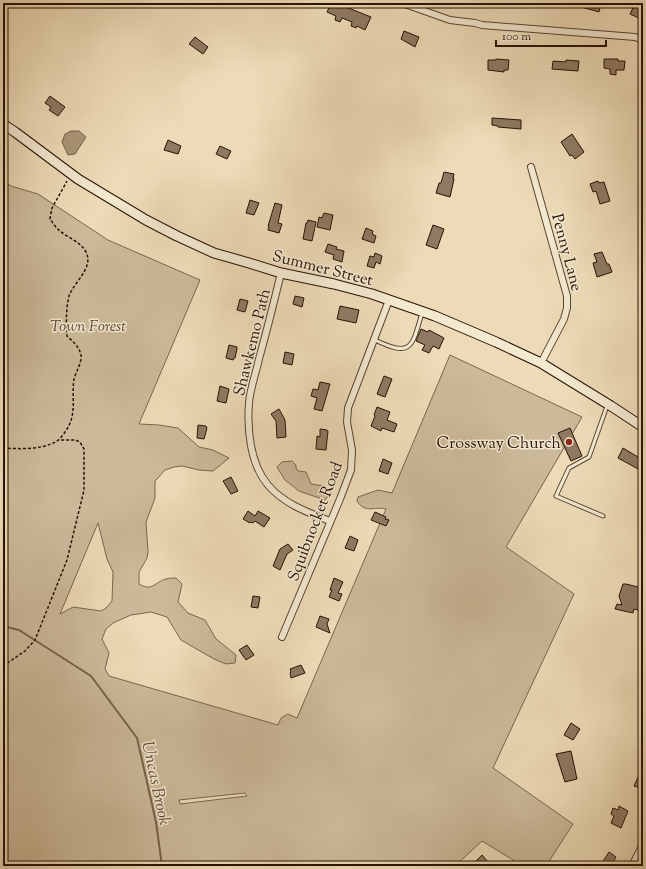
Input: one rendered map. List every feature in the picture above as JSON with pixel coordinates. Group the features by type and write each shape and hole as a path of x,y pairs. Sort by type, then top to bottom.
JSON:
{"main road":[{"name":"Summer Street","path":"3,124 71,174 146,220 178,236 214,253 281,273 334,284 389,300 423,312 496,342 541,363 643,427"}],"street":[{"path":"402,3 450,20 482,25 635,37 643,40"},
{"name":"Penny Lane","path":"531,167 567,296 567,308 564,319 541,363"},
{"name":"Shawkemo Path","path":"281,273 249,402 249,426 253,455 259,471 267,484 279,496 308,513 330,521"},
{"name":"Squibnocket Road","path":"282,637 351,470 352,450 347,422 348,408 389,300"},
{"path":"632,866 643,844"}],"lane":[{"path":"373,339 399,349 408,347 413,341 423,312"},
{"path":"603,516 556,496 569,468 589,457 608,404"}],"path":[{"path":"58,440 70,425 73,413 74,377 81,357 78,347 67,336 66,323 70,296 86,268 88,260 86,251 79,244 58,230 50,219 52,208 71,174"},
{"path":"3,448 27,448 46,445 58,440 75,440 80,442 84,449 84,490 67,560 35,640 26,652 3,666"}],"green space":[{"name":"Town Forest","path":"3,181 11,186 38,194 108,240 200,280 139,424 178,428 199,447 213,450 229,458 213,471 199,470 182,466 174,467 165,470 155,481 155,498 146,522 148,552 147,558 139,572 139,584 150,587 162,580 176,578 182,584 178,602 188,613 205,620 216,639 236,655 235,663 226,664 214,659 181,640 167,617 151,612 131,615 113,623 106,629 102,639 109,653 105,669 109,676 278,725 281,718 288,714 297,718 386,509 370,509 363,507 357,501 358,497 378,490 392,493 450,355 582,417 506,547 574,594 493,768 573,824 546,866 523,866 482,841 455,866 3,866","holes":["98,523 107,559 113,572 112,601 101,611 73,607 60,614","245,793 247,796 180,804 179,800"]},
{"path":"292,461 296,465 298,471 306,472 311,484 324,486 331,492 325,500 299,491 285,480 277,467 282,462"}],"shaded area":[{"path":"71,131 79,131 86,137 75,154 68,155 62,142 65,134"}],"building":[{"path":"574,3 601,3 599,12 574,5"},
{"path":"331,4 340,8 341,5 371,17 365,30 357,26 356,28 351,26 352,22 342,18 340,22 335,20 336,16 327,12"},
{"path":"634,6 643,10 643,20 630,14"},
{"path":"404,31 419,37 415,47 401,39"},
{"path":"195,37 208,47 203,54 189,44"},
{"path":"604,59 618,59 618,61 625,61 624,70 616,70 616,75 610,74 610,69 604,68"},
{"path":"488,60 509,60 508,70 504,70 504,72 488,70"},
{"path":"566,60 579,61 578,71 552,69 553,61 566,62"},
{"path":"50,96 65,107 58,116 49,110 51,107 45,103"},
{"path":"492,118 521,120 521,129 492,125"},
{"path":"572,134 584,152 575,159 572,155 570,156 561,142"},
{"path":"168,140 181,146 178,154 164,150"},
{"path":"220,146 231,151 227,159 216,154"},
{"path":"444,172 454,174 450,197 436,193"},
{"path":"598,181 599,183 604,182 610,201 600,204 596,191 593,192 590,184"},
{"path":"250,200 259,203 254,215 246,213"},
{"path":"275,203 282,205 278,223 282,224 279,233 268,230"},
{"path":"324,213 333,215 330,230 317,227 319,217 322,218"},
{"path":"308,220 316,222 312,241 303,239"},
{"path":"433,225 444,229 437,249 426,245"},
{"path":"366,228 373,231 372,234 376,236 374,243 362,239"},
{"path":"328,244 337,247 336,249 344,251 342,262 333,259 334,255 325,252"},
{"path":"602,252 612,272 597,277 593,263 597,262 594,254"},
{"path":"375,253 382,256 380,264 376,262 374,268 367,266 370,256 374,257"},
{"path":"295,296 304,298 302,307 293,304"},
{"path":"240,299 248,301 245,312 237,310"},
{"path":"340,306 359,310 356,323 337,319"},
{"path":"421,329 428,332 429,330 444,338 439,349 433,346 429,353 422,350 425,345 416,341"},
{"path":"229,345 237,347 235,358 233,360 226,358"},
{"path":"285,352 294,354 292,365 283,363"},
{"path":"384,376 392,379 385,397 377,394"},
{"path":"320,382 330,384 322,411 314,409 317,398 311,396 313,389 318,390"},
{"path":"220,386 229,389 226,403 217,401"},
{"path":"377,407 390,412 387,420 397,424 394,432 382,428 381,431 371,426"},
{"path":"279,409 285,420 286,437 277,438 276,421 271,414"},
{"path":"198,425 206,426 207,428 204,439 197,438"},
{"name":"Crossway Church","path":"570,428 582,456 571,461 558,433"},
{"path":"320,429 328,431 326,450 316,449 317,436 320,437"},
{"path":"623,448 643,460 643,465 640,470 618,458"},
{"path":"383,459 392,463 388,474 379,471"},
{"path":"231,477 238,491 231,494 223,481"},
{"path":"248,511 255,516 258,511 270,518 264,527 255,521 250,523 243,519"},
{"path":"375,512 389,520 386,526 371,520"},
{"path":"350,536 358,540 354,551 345,548"},
{"path":"288,544 293,550 287,554 280,570 273,566 280,549"},
{"path":"334,578 343,582 338,593 342,594 339,601 329,597"},
{"path":"623,584 642,588 638,610 634,609 633,613 615,609 617,604 622,605 619,596"},
{"path":"253,596 260,597 258,608 251,607"},
{"path":"320,616 329,619 327,624 330,633 316,627"},
{"path":"247,645 254,655 246,660 239,650"},
{"path":"301,665 305,673 291,678 290,669"},
{"path":"571,723 580,729 573,740 564,735"},
{"path":"571,751 577,779 565,782 556,754"},
{"path":"643,766 643,789 634,786"},
{"path":"619,806 628,811 621,828 611,823 614,816 611,814 613,808 618,810"},
{"path":"609,852 616,857 611,866 600,866"},
{"path":"482,855 488,862 484,866 477,866 474,863"}],"waterway":[{"name":"Uncas Brook","path":"3,626 19,630 91,676 137,738 156,822 162,866"}],"place":[{"name":"Crossway Church","path":"569,442"}]}
